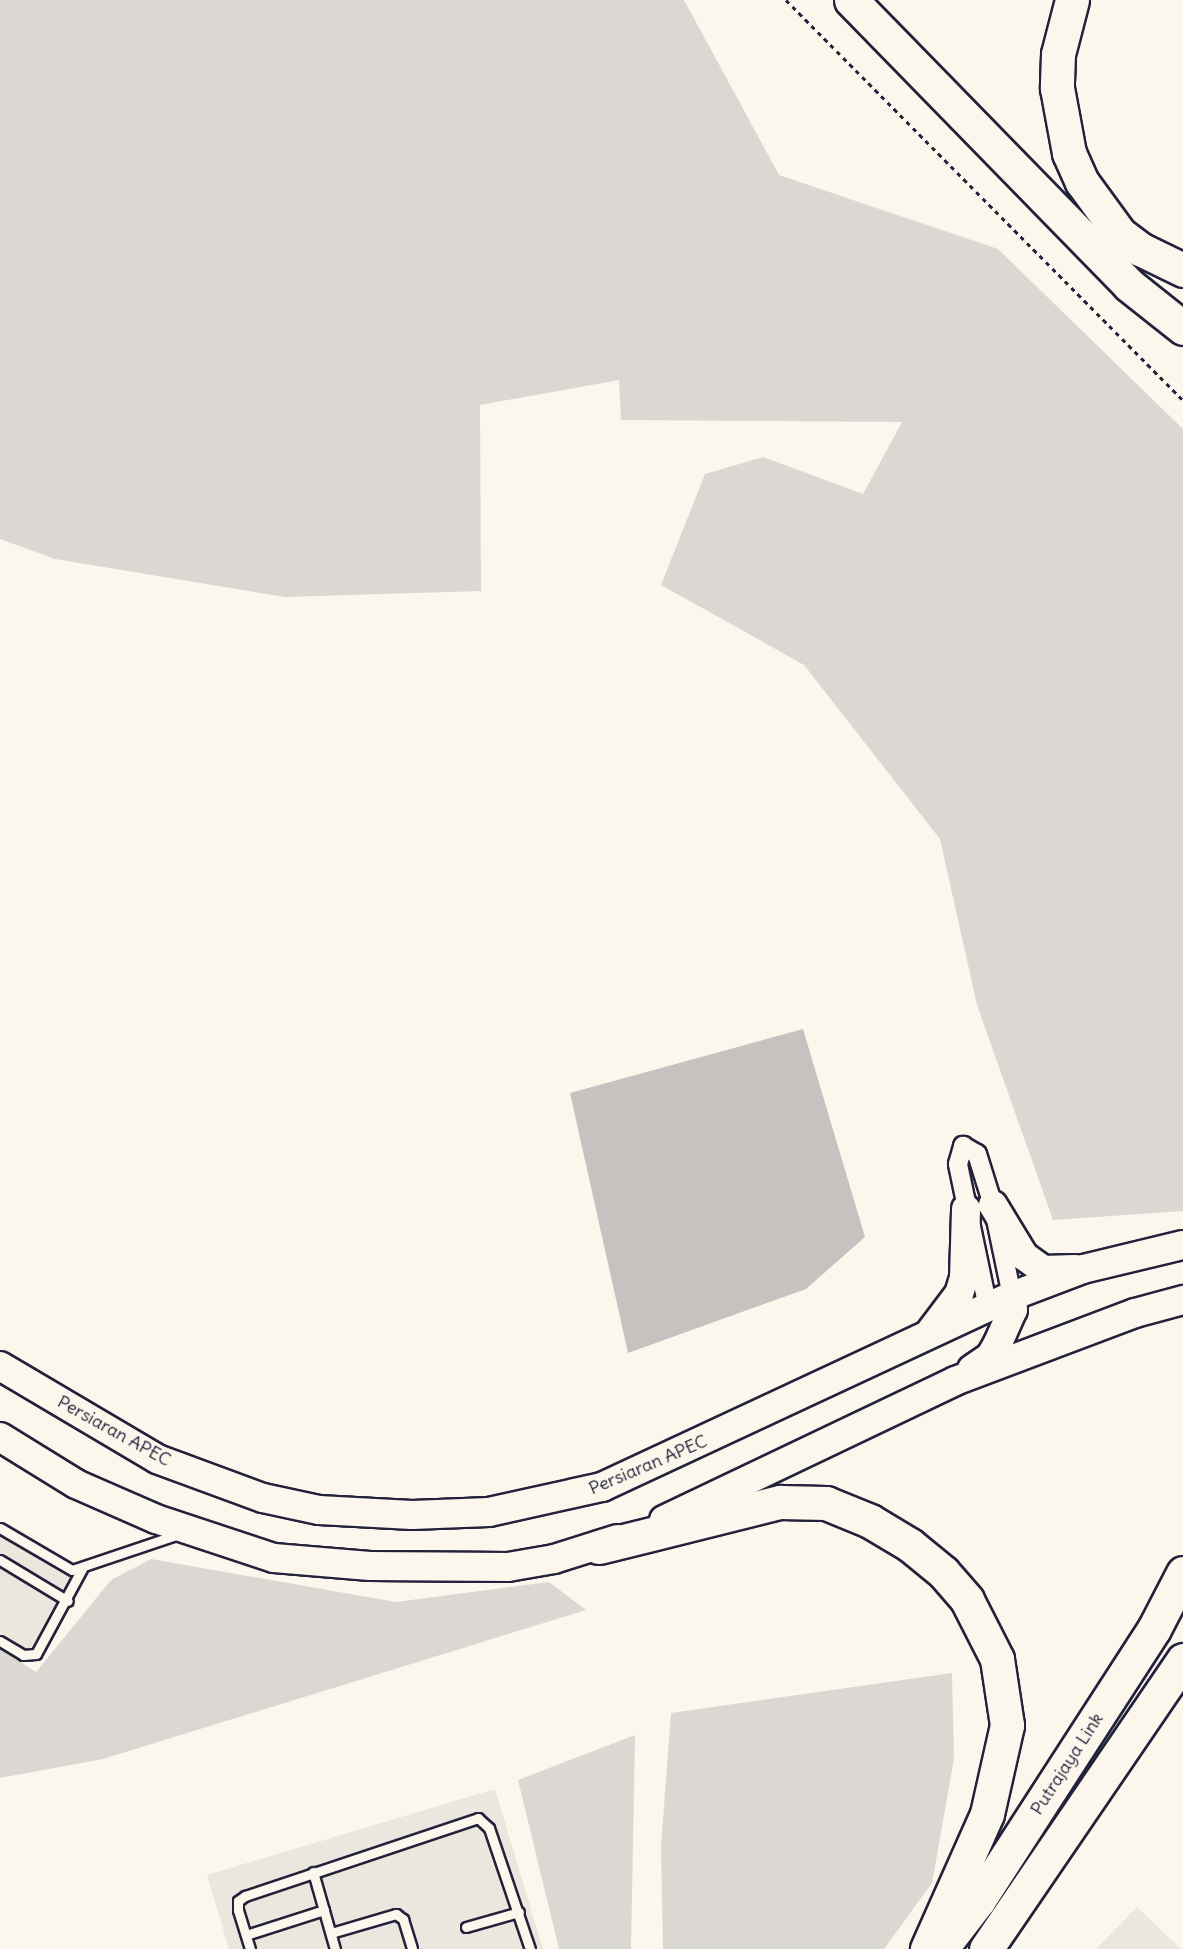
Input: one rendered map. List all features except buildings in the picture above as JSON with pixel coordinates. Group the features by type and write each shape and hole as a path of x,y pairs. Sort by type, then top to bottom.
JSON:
{"highway":[{"path":"851,0 1129,285 1183,328"},
{"path":"1072,0 1058,54 1057,88 1069,153 1082,182 1120,234 1140,249 1183,270"},
{"path":"599,1547 780,1502 826,1503 870,1521 910,1545 943,1572 961,1593 997,1659 1007,1725 987,1814 927,1949"},
{"name":"Putrajaya Link","path":"941,1949 978,1901 1147,1640 1183,1573"},
{"path":"986,1949 1183,1660"}],"main road":[{"path":"980,1207 1024,1256 1043,1270 1083,1269"},
{"path":"928,1335 948,1311 964,1278 980,1207"},
{"name":"Persiaran APEC","path":"0,1366 158,1459 263,1498 318,1510 412,1515 478,1513 546,1502 602,1487 928,1335 1002,1310 1083,1269 1183,1245"},
{"path":"0,1437 76,1484 190,1531 274,1558 370,1566 508,1567 599,1547 694,1508 955,1381 1078,1334 1183,1300"},
{"path":"955,1381 990,1357 1002,1310 1037,1336 1078,1334"}],"street":[{"path":"980,1207 1002,1310"},
{"path":"980,1207 1002,1310"}],"lane":[{"path":"0,1527 63,1566 82,1569 190,1531"},
{"path":"0,1560 68,1601"},
{"path":"0,1641 23,1655 36,1654 68,1601 82,1569"},
{"path":"250,1949 238,1901 313,1872 478,1818 489,1828 530,1949"},
{"path":"313,1872 335,1949"},
{"path":"246,1935 324,1910"},
{"path":"466,1928 519,1912"},
{"path":"331,1933 396,1914 403,1919 412,1949"}],"path":[{"path":"786,0 1183,400"}],"shaded area":[{"path":"0,0 684,0 779,175 998,249 1183,429 1183,1211 1053,1220 977,1005 940,839 804,665 661,585 705,474 763,457 863,494 902,422 621,420 619,380 480,405 481,591 285,597 55,559 0,539"},
{"path":"0,1533 74,1577 33,1649 24,1650 0,1635"},
{"path":"151,1559 396,1602 549,1582 586,1610 103,1759 0,1778 0,1649 36,1672 111,1580"},
{"path":"952,1673 954,1759 932,1883 884,1949 663,1949 661,1846 671,1713"},
{"path":"635,1735 631,1949 559,1949 518,1780"},
{"path":"495,1789 543,1949 229,1949 207,1875"},
{"path":"1137,1907 1181,1949 1096,1949"}]}
